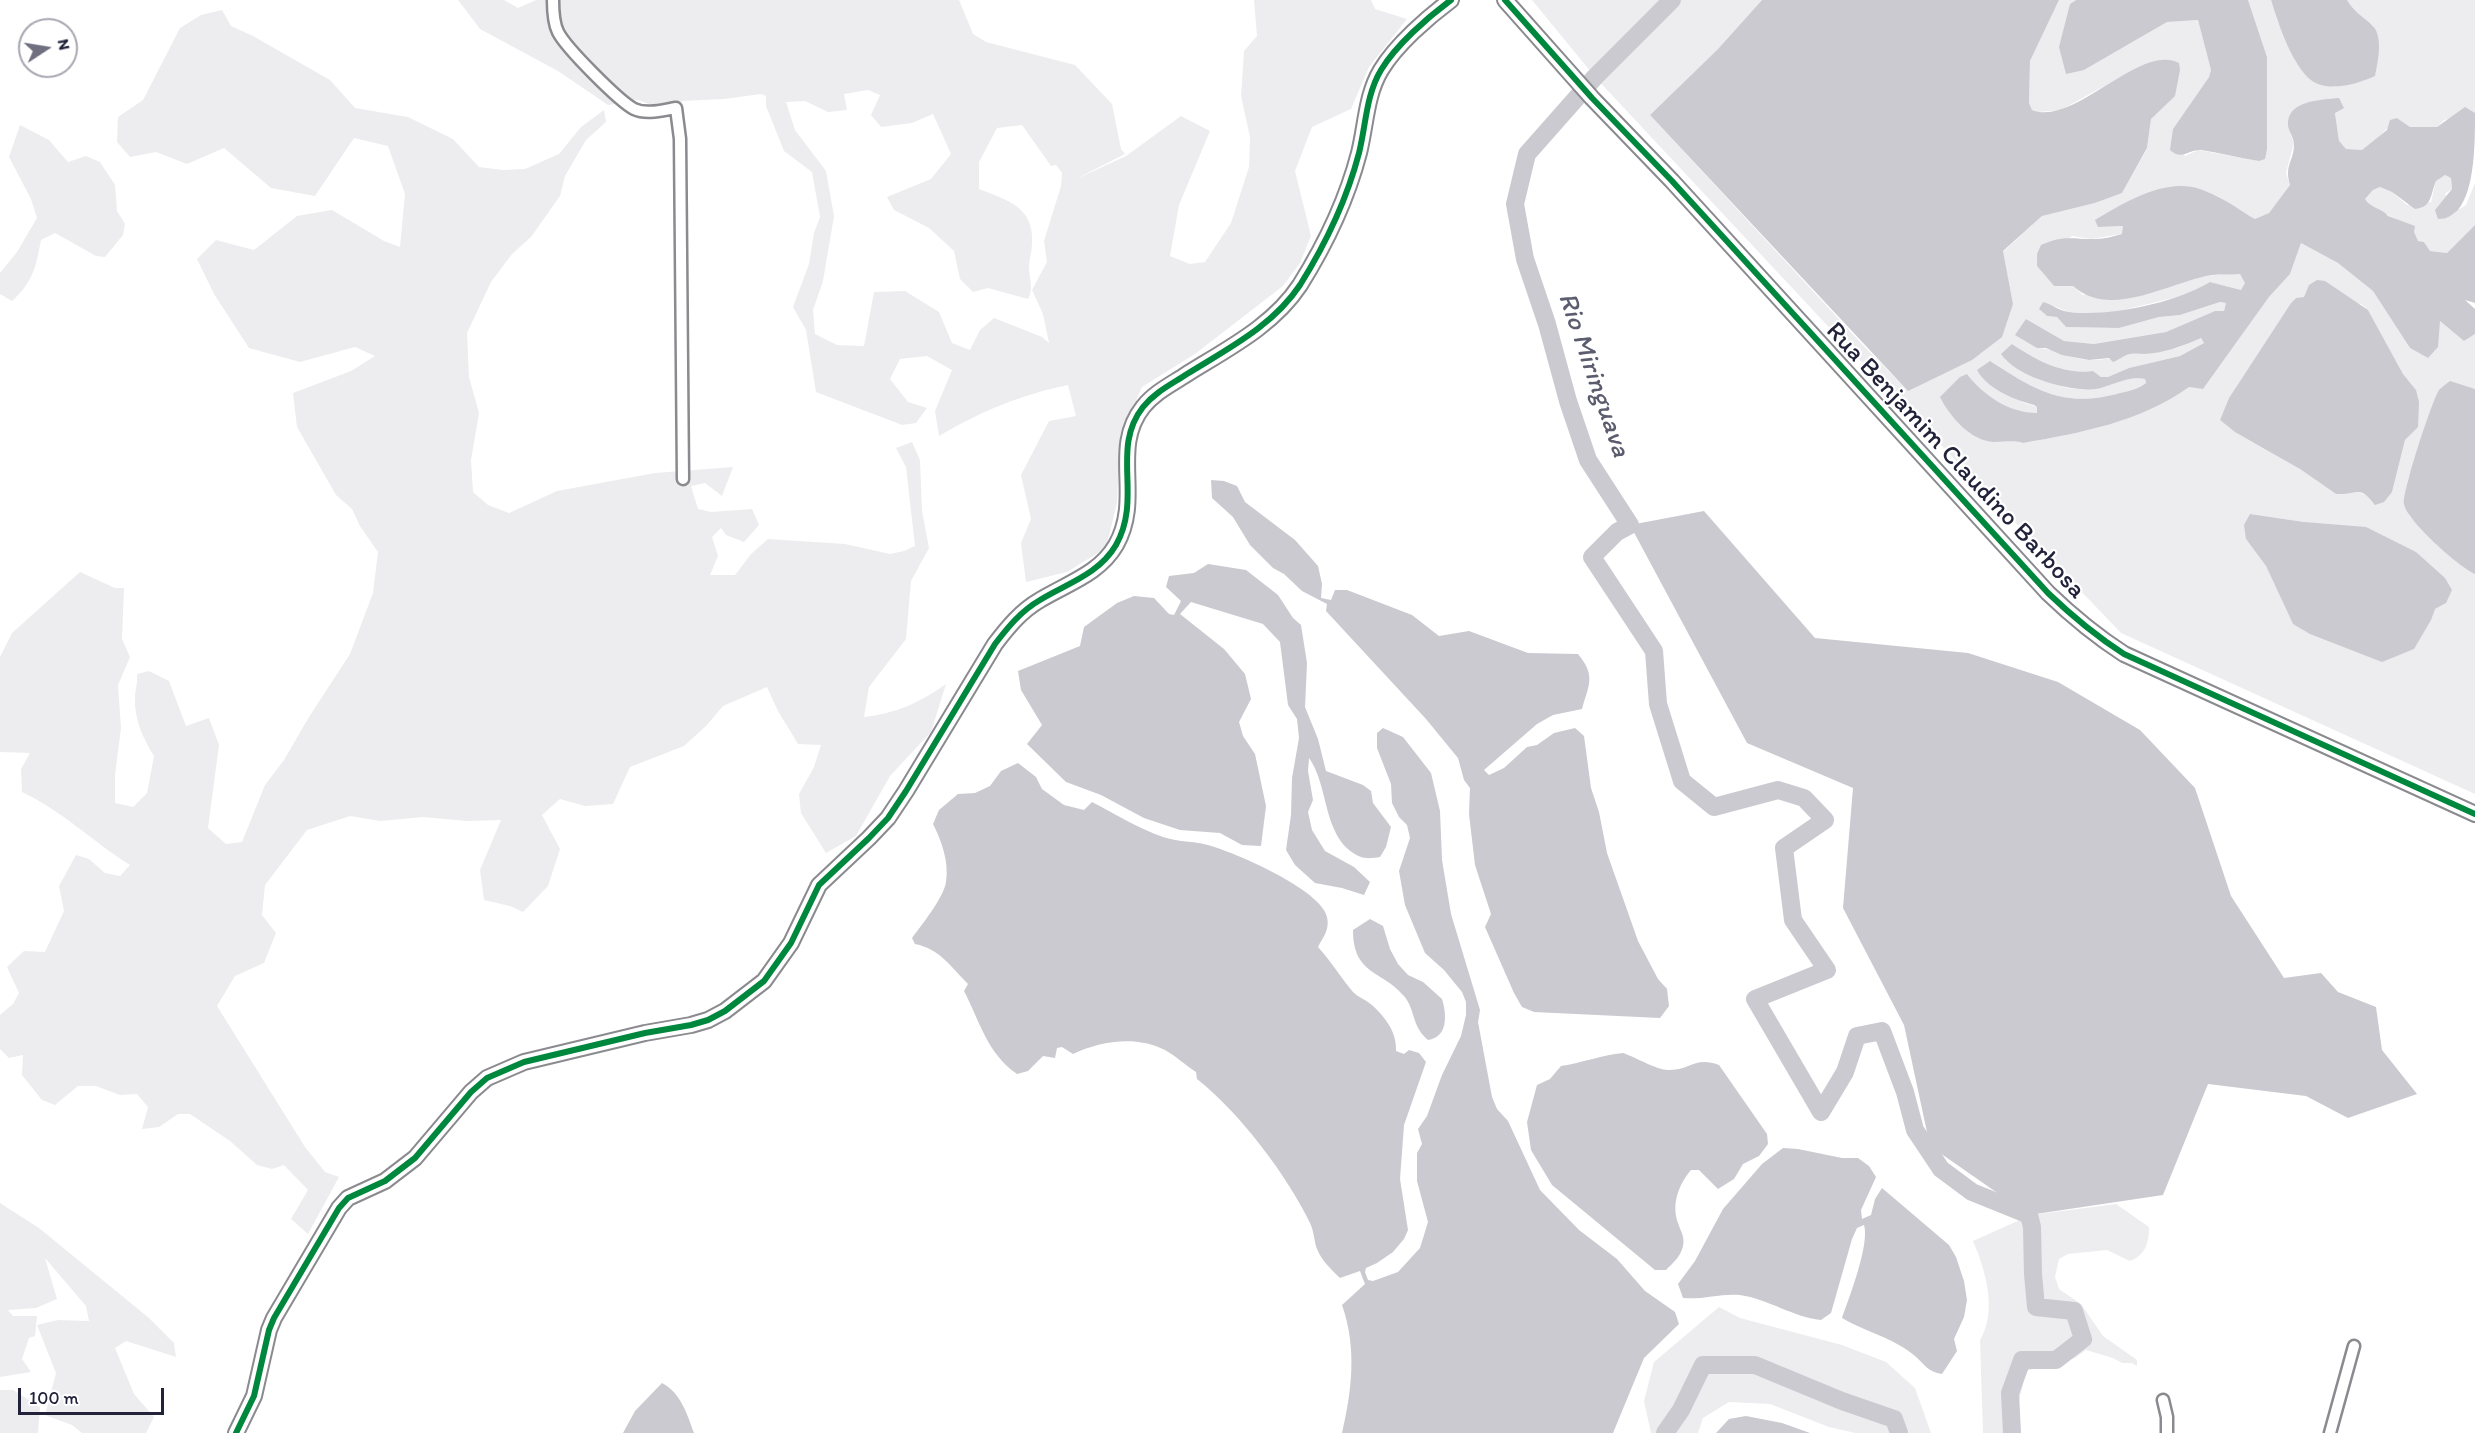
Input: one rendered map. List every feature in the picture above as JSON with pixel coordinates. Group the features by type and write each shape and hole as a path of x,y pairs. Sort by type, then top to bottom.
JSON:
{"street":[{"path":"553,0 558,32 564,42 618,95 634,109 646,112 676,108 680,139 683,479"},
{"path":"236,1433 257,1388 268,1329 339,1208 348,1198 385,1181 416,1158 471,1092 487,1078 524,1062 645,1032 692,1025 708,1020 741,1000 771,972 791,943 819,885 888,818 995,644 1009,626 1040,600 1089,574 1103,563 1115,547 1124,530 1128,514 1128,437 1133,422 1144,405 1161,390 1251,335 1288,301 1305,276 1340,207 1359,152 1373,87 1382,69 1420,27 1452,0"},
{"name":"Rua Benjamim Claudino Barbosa","path":"1505,0 1592,98 1680,190 2048,593 2073,617 2097,637 2124,654 2475,814"},
{"path":"2330,1433 2354,1346"},
{"path":"2163,1400 2167,1418 2167,1433"}],"shaded area":[{"path":"458,0 504,0 518,8 536,0 959,0 973,34 986,42 1075,65 1112,104 1121,149 1125,154 1074,180 1126,156 1181,116 1210,131 1179,205 1170,256 1190,264 1205,262 1231,223 1249,167 1250,137 1241,96 1244,51 1257,36 1254,0 1371,0 1375,9 1407,19 1369,67 1351,109 1312,127 1295,171 1311,236 1300,263 1283,286 1195,354 1142,387 1120,437 1117,503 1106,548 1067,572 1026,582 1021,543 1031,519 1021,475 1049,421 1076,416 1068,385 1002,405 939,436 935,411 952,370 927,356 900,359 890,379 908,402 927,408 916,423 902,425 816,392 806,330 793,307 809,264 814,233 820,217 812,172 784,151 766,106 766,96 761,94 683,101 663,109 638,100 608,105 558,71 480,29","holes":["868,90 880,95 871,115 881,127 912,123 933,114 951,154 931,179 887,197 894,210 929,228 954,251 960,279 973,292 988,288 1028,299 1031,291 1029,267 1032,231 1029,221 1024,213 1009,201 979,189 979,162 997,128 1022,125 1051,166 1056,165 1062,173 1061,186 1044,241 1047,262 1032,290 1043,314 1049,343 1042,337 994,318 980,330 970,350 952,343 939,312 905,291 874,292 864,346 837,345 815,334 813,310 823,281 834,216 826,171 795,130 786,102 805,101 828,112 847,110 844,94"]},
{"path":"1532,0 1762,0 1718,49 1650,115 1908,391 2013,304 2003,252 2042,216 2095,203 2122,193 2147,149 2151,119 2157,112 2144,64 2061,110 2038,112 2032,110 2029,103 2030,61 2059,0 2076,0 2070,4 2084,70 2167,22 2198,20 2211,70 2209,77 2173,129 2185,156 2198,150 2259,161 2267,149 2267,57 2248,0 2271,0 2277,20 2297,64 2333,87 2375,76 2374,26 2352,9 2347,0 2475,0 2475,113 2444,120 2437,127 2410,127 2397,118 2376,140 2362,150 2346,149 2339,142 2335,112 2288,127 2294,143 2286,173 2290,185 2269,213 2255,219 2218,196 2098,227 2124,226 2122,234 2091,239 2072,236 2037,266 2054,286 2073,286 2083,295 2214,275 2240,274 2246,283 2241,290 2210,282 2194,293 2111,313 2069,312 2043,302 2040,310 2047,316 2057,317 2066,327 2119,328 2159,317 2180,315 2220,302 2226,303 2224,311 2215,311 2166,332 2094,344 2064,341 2026,319 2037,348 2082,359 2118,360 2123,355 2146,354 2177,348 2201,338 2204,343 2180,356 2129,368 2108,377 2101,377 2093,371 2071,371 2050,365 2012,344 2005,360 2060,386 2084,389 2102,387 2134,378 2145,379 2146,383 2143,385 2127,391 2100,397 2066,398 2036,388 1990,361 2022,402 2037,407 2037,414 2016,410 1998,402 1973,382 1967,374 1993,442 2011,440 2023,443 2088,430 2151,409 2189,387 2203,389 2269,297 2290,274 2301,243 2338,263 2373,291 2410,348 2428,358 2440,321 2464,341 2475,334 2475,389 2439,391 2408,479 2404,504 2410,517 2448,554 2475,574 2475,794 2121,633 1852,352 1595,77","holes":["2296,298 2361,304 2368,310 2403,374 2416,390 2418,426 2405,440 2392,492 2371,500 2370,496 2354,491 2336,494 2220,420 2229,398 2291,303","2250,514 2304,522 2446,603 2435,609 2382,662 2293,624 2266,566 2246,539"]},
{"path":"1762,0 2059,0 2030,61 2029,103 2032,110 2049,112 2067,107 2126,73 2145,64 2163,60 2179,63 2180,70 2175,96 2151,119 2147,148 2122,193 2095,203 2042,216 2003,251 2013,304 2002,337 1972,360 1908,391 1650,115 1718,49"},
{"path":"2076,0 2248,0 2267,57 2267,149 2265,159 2259,161 2201,150 2182,155 2170,150 2173,129 2209,77 2211,70 2198,20 2167,22 2084,70 2066,74 2059,47 2070,4"},
{"path":"2271,0 2347,0 2371,24 2378,35 2379,48 2375,76 2360,82 2334,87 2311,80 2292,54"},
{"path":"222,10 231,26 330,80 355,108 408,117 453,139 479,167 503,170 525,169 559,154 581,127 604,110 606,122 586,140 565,176 560,196 531,237 512,254 491,282 467,333 469,377 479,413 471,460 473,492 488,505 509,513 557,491 655,473 733,467 722,496 705,483 691,486 698,509 711,512 752,509 759,525 744,542 726,535 721,528 712,537 718,556 710,575 735,575 751,554 768,539 845,544 890,554 915,546 906,467 896,448 912,442 920,460 922,511 929,548 911,581 906,639 869,687 864,717 907,706 946,684 931,732 890,776 856,836 826,853 801,813 799,794 814,767 821,745 798,744 778,711 767,687 723,706 684,746 630,767 613,804 585,806 560,799 542,815 560,849 548,886 523,912 510,906 484,900 480,870 501,820 467,821 423,817 380,821 350,816 307,830 265,885 262,915 276,933 264,963 235,976 217,1006 305,1147 325,1172 339,1177 308,1234 291,1219 308,1190 284,1165 272,1169 257,1165 230,1141 190,1114 178,1114 159,1127 142,1129 148,1107 137,1094 120,1095 96,1086 78,1086 55,1105 42,1100 22,1075 23,1055 9,1058 0,1049 0,1015 13,1004 19,993 7,967 24,951 45,952 64,911 59,886 76,855 89,859 105,873 120,876 130,865 64,817 22,792 21,769 30,753 0,752 0,657 12,633 80,572 115,588 124,588 122,639 130,657 118,685 121,728 115,775 115,803 133,807 147,793 154,756 140,728 135,698 137,674 149,671 169,681 186,726 209,718 219,745 208,828 226,844 242,842 265,785 284,760 350,654 373,593 378,552 360,526 352,509 336,495 297,427 293,393 351,371 375,356 355,347 300,362 249,348 214,294 197,259 216,240 254,250 297,216 332,210 384,241 400,247 405,194 388,146 354,138 315,196 271,188 224,148 187,164 156,152 130,157 117,142 118,117 143,100 180,28 201,15"},
{"path":"2339,98 2344,108 2335,113 2339,141 2346,149 2362,150 2387,130 2390,120 2397,118 2410,127 2437,127 2465,107 2475,113 2471,178 2464,201 2458,210 2447,218 2438,219 2435,210 2452,189 2451,178 2445,175 2436,181 2430,200 2421,208 2415,209 2392,192 2380,187 2373,190 2365,199 2388,216 2415,226 2414,232 2418,241 2424,242 2430,251 2447,253 2475,225 2475,303 2465,300 2475,309 2475,334 2464,341 2440,321 2438,347 2428,358 2410,348 2373,291 2338,263 2301,243 2290,274 2269,297 2203,389 2189,387 2151,409 2109,424 2023,443 1985,441 1969,433 1955,420 1940,397 1960,377 1967,374 1973,382 1997,401 2017,410 2037,413 2037,407 2034,405 2002,393 1987,383 1977,370 1990,361 2036,388 2066,398 2100,397 2134,390 2146,383 2145,379 2133,378 2096,389 2085,389 2044,381 2019,370 2001,354 2012,344 2050,365 2071,371 2093,371 2101,377 2108,377 2129,368 2180,356 2204,343 2201,338 2166,351 2128,355 2113,362 2109,358 2089,360 2062,355 2046,348 2037,348 2015,335 2026,319 2064,341 2094,344 2166,332 2215,311 2224,311 2226,303 2220,302 2180,315 2159,317 2119,328 2066,327 2057,317 2047,316 2039,309 2043,302 2069,312 2122,310 2161,302 2196,290 2210,282 2241,290 2245,283 2240,274 2212,275 2141,296 2105,300 2088,296 2073,286 2054,286 2037,266 2037,254 2041,245 2061,239 2100,239 2122,234 2123,226 2098,227 2095,220 2141,195 2167,187 2200,189 2224,200 2255,219 2269,213 2290,185 2288,172 2294,144 2288,126 2289,117 2299,106 2306,103"},
{"path":"20,125 49,140 68,162 86,156 100,162 115,185 117,211 125,224 123,235 105,257 96,256 55,233 41,240 32,274 25,287 12,301 0,294 0,273 17,252 37,218 31,199 9,157"},
{"path":"2445,175 2451,178 2452,189 2445,194 2458,210 2466,205 2475,183 2475,225 2447,253 2430,251 2424,242 2418,241 2406,225 2377,210 2365,199 2373,190 2380,187 2392,192 2407,205 2431,202 2436,181"},
{"path":"2317,280 2325,281 2368,310 2403,374 2416,390 2419,402 2418,427 2405,440 2392,492 2384,502 2375,505 2365,495 2358,492 2336,494 2300,469 2235,432 2220,420 2229,398 2291,303 2296,298 2304,297 2309,285"},
{"path":"2450,381 2475,389 2475,574 2434,542 2414,521 2404,504 2412,466 2430,411 2439,390"},
{"path":"1211,480 1224,481 1237,486 1245,502 1295,540 1318,566 1322,584 1321,598 1331,600 1335,590 1347,590 1412,615 1439,636 1469,631 1528,653 1578,654 1589,674 1589,686 1582,709 1553,715 1537,724 1484,770 1489,775 1504,768 1527,747 1537,745 1554,733 1575,728 1584,736 1591,788 1599,812 1607,853 1638,941 1658,979 1667,989 1669,1006 1660,1018 1534,1012 1522,1007 1485,927 1491,914 1475,865 1469,814 1470,788 1464,780 1458,758 1426,719 1326,611 1327,604 1302,591 1284,574 1273,568 1250,545 1233,517 1212,498"},
{"path":"1704,511 1815,638 1968,653 2058,682 2140,730 2195,788 2231,896 2284,978 2321,973 2338,992 2376,1007 2382,1050 2417,1094 2348,1118 2306,1096 2208,1084 2163,1195 2029,1215 1930,1146 1904,1025 1843,908 1853,788 1747,743 1630,525"},
{"path":"2250,514 2304,522 2366,527 2416,552 2445,578 2452,590 2446,603 2435,609 2414,649 2382,662 2310,634 2293,624 2266,566 2246,539 2244,525"},
{"path":"1208,564 1246,570 1278,595 1293,618 1301,625 1307,663 1305,707 1318,739 1326,771 1363,785 1371,791 1373,803 1391,827 1386,847 1380,857 1363,858 1348,849 1339,839 1333,826 1316,770 1309,758 1308,771 1313,800 1308,812 1312,830 1325,851 1354,867 1370,882 1364,895 1315,883 1295,865 1286,850 1291,815 1292,778 1299,738 1297,719 1288,705 1280,642 1263,624 1191,602 1180,614 1224,649 1245,674 1251,699 1239,722 1243,736 1255,754 1266,806 1261,846 1242,845 1220,833 1180,830 1144,818 1101,795 1066,782 1027,744 1042,725 1021,690 1018,671 1080,646 1084,627 1117,603 1134,596 1154,598 1169,614 1174,615 1181,601 1166,587 1169,576 1194,573"},
{"path":"1383,728 1403,737 1431,773 1440,811 1442,860 1451,914 1480,1010 1478,1022 1492,1097 1497,1109 1508,1121 1540,1190 1579,1230 1617,1259 1645,1291 1675,1312 1679,1324 1644,1358 1613,1433 1342,1433 1350,1385 1351,1353 1347,1321 1342,1305 1365,1284 1360,1271 1340,1278 1324,1261 1317,1249 1311,1226 1289,1185 1245,1126 1197,1079 1196,1072 1165,1050 1142,1042 1106,1043 1073,1054 1062,1047 1057,1048 1055,1058 1043,1056 1028,1071 1017,1074 998,1057 985,1036 964,991 968,984 938,954 915,944 912,938 937,903 946,882 944,852 933,824 939,810 958,794 975,793 990,786 1001,771 1018,763 1036,777 1042,789 1064,805 1084,810 1092,802 1168,839 1220,849 1256,864 1294,884 1322,906 1327,917 1327,930 1318,947 1353,992 1371,1004 1386,1021 1395,1038 1396,1051 1404,1054 1409,1050 1419,1053 1426,1062 1404,1125 1400,1179 1408,1230 1393,1252 1366,1268 1365,1272 1368,1280 1373,1281 1398,1272 1420,1248 1428,1222 1417,1181 1417,1153 1422,1144 1418,1129 1427,1116 1442,1075 1461,1036 1466,1015 1466,1002 1462,992 1444,970 1425,953 1405,905 1399,871 1410,838 1407,825 1399,817 1392,803 1391,784 1377,748 1377,733"},
{"path":"1370,919 1383,926 1390,949 1398,964 1408,975 1423,982 1442,999 1445,1012 1443,1030 1435,1038 1428,1040 1419,1029 1404,996 1363,964 1358,956 1354,945 1353,930"},
{"path":"1623,1053 1652,1066 1668,1070 1704,1062 1719,1065 1767,1134 1768,1144 1759,1156 1743,1164 1734,1179 1718,1189 1699,1170 1691,1170 1677,1195 1675,1209 1683,1237 1682,1250 1666,1270 1655,1270 1552,1185 1531,1150 1527,1122 1537,1085 1550,1079 1561,1066"},
{"path":"1783,1148 1842,1158 1858,1158 1869,1166 1876,1177 1861,1210 1862,1219 1871,1215 1875,1199 1882,1188 1949,1245 1956,1257 1964,1281 1967,1300 1964,1317 1954,1339 1957,1351 1942,1374 1930,1370 1898,1344 1842,1318 1862,1258 1864,1225 1857,1228 1852,1239 1831,1313 1821,1320 1740,1295 1683,1298 1678,1284 1695,1261 1723,1209 1762,1164"},
{"path":"0,1203 39,1228 149,1318 174,1343 176,1357 126,1341 115,1348 134,1394 154,1417 146,1433 82,1433 72,1425 45,1415 56,1373 37,1325 58,1320 89,1321 86,1306 45,1258 57,1299 36,1308 8,1310 13,1316 37,1316 35,1336 29,1338 22,1359 31,1372 0,1377"},
{"path":"2116,1204 2149,1227 2143,1252 2130,1261 2107,1250 2068,1254 2059,1259 2055,1277 2059,1289 2081,1304 2103,1336 2137,1360 2137,1366 2086,1350 2075,1358 2026,1371 2016,1414 2020,1433 1983,1433 1980,1340 1985,1329 1989,1303 1982,1264 1973,1241 2031,1215"},
{"path":"1719,1307 1740,1318 1842,1345 1886,1362 1915,1388 1931,1433 1855,1433 1829,1427 1770,1404 1729,1402 1703,1418 1698,1433 1651,1433 1644,1401 1654,1362"},
{"path":"662,1383 679,1398 694,1433 623,1433 635,1411"},
{"path":"0,1390 13,1390 40,1407 38,1433 0,1433"},
{"path":"1746,1416 1782,1423 1810,1433 1716,1433 1729,1419"}],"waterway":[{"name":"Rio Miringuava","path":"1672,0 1595,77 1527,154 1515,204 1525,259 1588,460 1630,525 1617,532 1592,557 1654,651 1658,704 1682,781 1714,807 1778,790 1804,798 1825,820 1784,848 1793,920 1827,970 1755,999 1821,1112 1845,1072 1857,1036 1882,1031 1905,1092 1915,1130 1941,1169 1972,1192 2029,1215 2032,1227 2036,1307 2074,1311 2083,1339 2056,1360 2022,1360 2010,1393 2012,1433"},
{"name":"Rio Miringuava","path":"1665,1433 1681,1410 1703,1365 1755,1365 1842,1401 1894,1419 1899,1433"}],"cycle path":[{"path":"236,1433 254,1396 269,1330 274,1318 339,1208 348,1198 385,1181 415,1158 471,1092 487,1078 524,1062 708,1020 725,1011 764,981 791,943 819,885 888,818 995,644 1021,614 1033,604 1092,571 1116,545 1124,527 1127,509 1129,440 1133,423 1143,407 1164,389 1263,325 1277,313 1300,285 1342,204 1359,153 1369,100 1381,70 1413,32 1451,0"},
{"path":"1505,0 1592,98 1672,181 2048,593 2075,618 2124,654 2475,814"}]}
